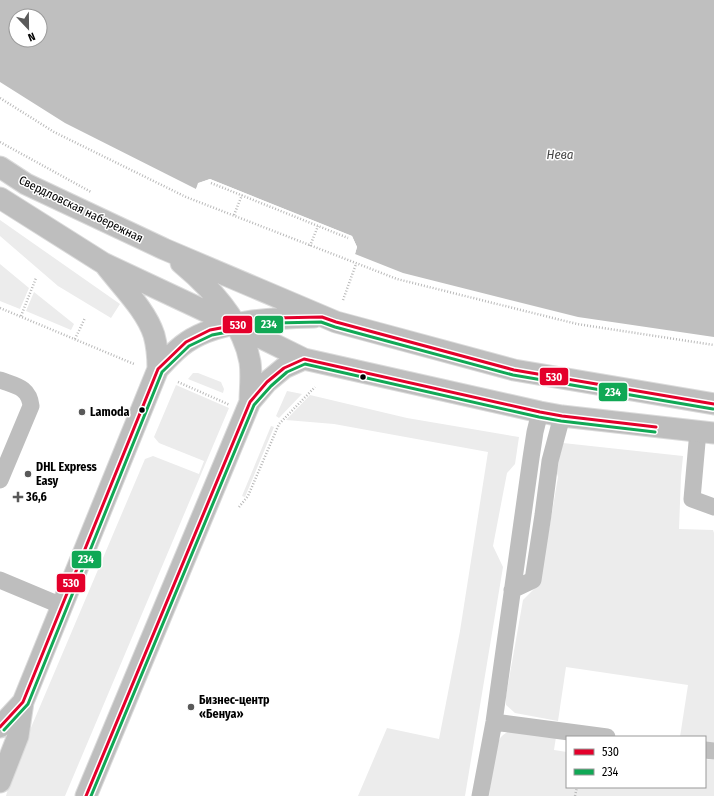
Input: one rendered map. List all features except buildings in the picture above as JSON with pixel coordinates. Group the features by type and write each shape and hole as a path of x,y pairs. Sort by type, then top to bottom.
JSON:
{"main road":[{"name":"Свердловская набережная","path":"0,167 26,184 164,249 322,317 342,324 514,370 714,404"},
{"path":"0,198 103,263 304,359 562,416 706,432"},
{"name":"Свердловская набережная","path":"164,249 200,278 219,300 235,325 274,318 322,317"},
{"path":"103,263 150,325 154,336 158,369"},
{"path":"0,782 18,736 23,702 158,369 186,342 210,330 235,325"},
{"path":"86,796 240,404 250,362 243,339 235,325"},
{"path":"240,404 284,368 304,359"},
{"path":"0,727 23,702"}],"lane":[{"path":"0,380 24,390 30,397 31,406 0,480"},
{"path":"480,796 494,722 534,432 540,412"},
{"path":"512,590 533,580 550,461 562,416"},
{"path":"706,432 692,499 714,507"},
{"path":"0,580 62,606"},
{"path":"494,722 599,736"}],"path":[{"path":"0,98 61,135 186,197 397,279 577,324 714,345"},
{"path":"0,142 97,195"},
{"path":"211,183 348,238"},
{"path":"234,216 242,195"},
{"path":"310,246 318,226"},
{"path":"343,300 356,264"},
{"path":"21,316 36,278"},
{"path":"0,308 134,364"},
{"path":"75,339 85,318"},
{"path":"178,382 240,404"},
{"path":"239,507 248,496 279,424 315,387"}],"shaded area":[{"path":"0,220 120,304 111,318 58,286 0,236"},
{"path":"0,264 29,288 20,309 0,301"},
{"path":"34,292 74,324 71,330 26,311"},
{"path":"193,373 198,373 221,382 224,389 223,393 188,379"},
{"path":"176,385 229,408 65,796 6,796 13,770 145,459 153,456 199,474 204,461 159,443 154,437"},
{"path":"287,391 302,394 279,418 276,416"},
{"path":"310,395 407,418 519,437 515,464 507,473 493,546 503,567 465,796 358,796 387,728 439,739 460,631 488,452 334,424 286,420"},
{"path":"271,426 274,427 245,497 242,496"},
{"path":"563,443 683,456 679,529 713,530 714,533 714,745 706,743 706,736 680,736 688,685 566,667 558,721 515,713 506,705 506,696 523,600 540,583 558,477 556,470"},
{"path":"511,730 556,737 554,750 566,752 566,788 706,788 706,759 714,760 714,796 489,796 496,749 501,737"}],"water":[{"name":"Нева","path":"0,0 714,0 714,337 578,317 403,273 355,254 357,247 352,236 210,179 199,183 196,189 65,123 0,82"}],"pier":[{"path":"210,179 352,236 357,247 355,254 353,253 355,247 351,238 210,181 200,185 198,190 196,189 198,183"}],"transit line":[{"name":"530","path":"0,727 23,702 158,369 186,342 210,330 274,318 322,317 514,370 714,404"},
{"name":"234","path":"4,730 28,704 162,372 189,346 212,335 275,323 321,322 513,375 713,409"},
{"name":"530","path":"86,796 250,402 267,382 284,368 304,359 540,412 656,427"},
{"name":"234","path":"91,796 254,405 271,386 287,372 305,364 539,417 655,432"}],"place":[{"name":"Lamoda","path":"82,412"},
{"name":"DHL Express Easy","path":"28,474"},
{"name":"36,6","path":"18,497"},
{"name":"Бизнес-центр «Бенуа»","path":"191,707"}]}
